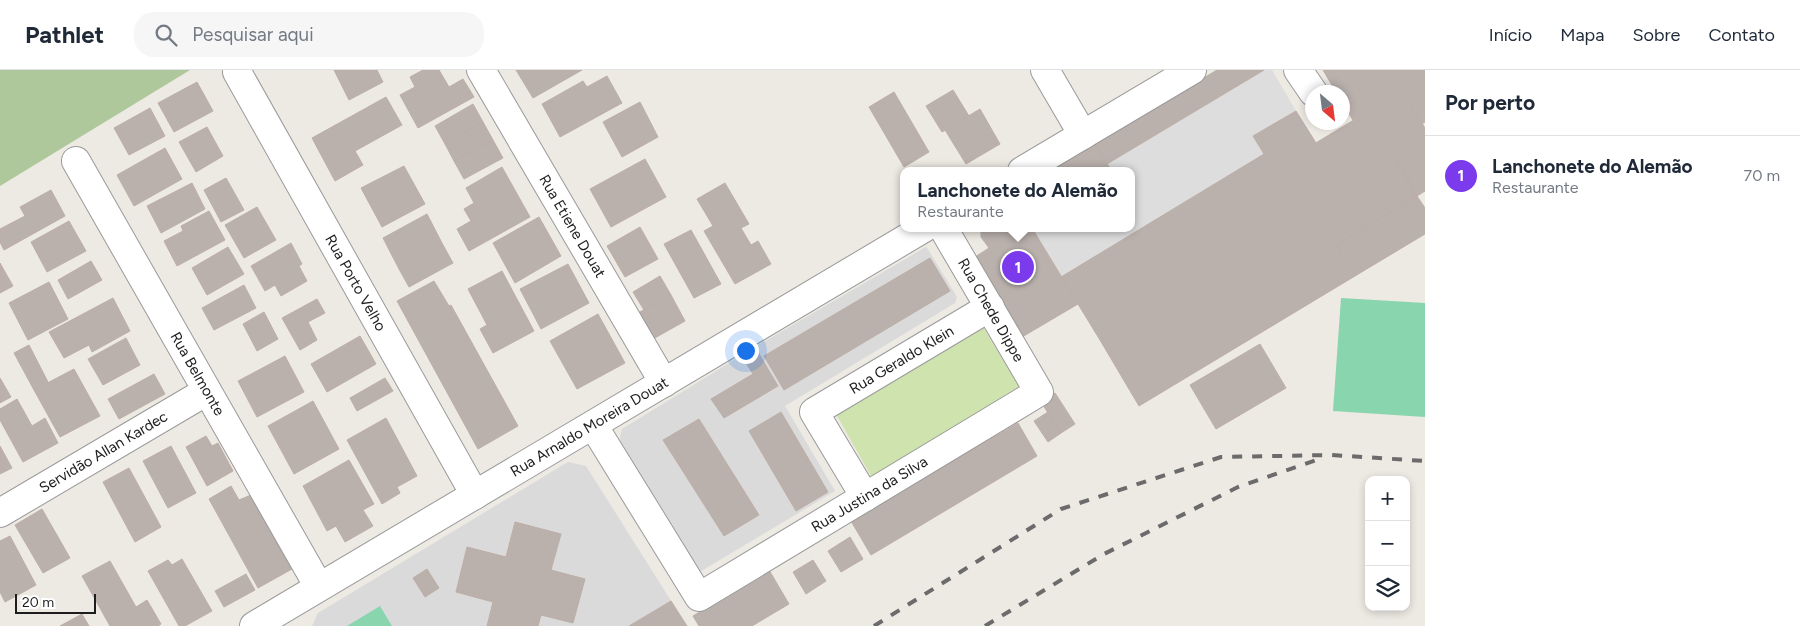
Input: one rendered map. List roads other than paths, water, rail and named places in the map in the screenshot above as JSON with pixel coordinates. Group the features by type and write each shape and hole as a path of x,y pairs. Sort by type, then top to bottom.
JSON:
{"street":[{"name":"Rua Etiene Douat","path":"481,70 664,383"},
{"path":"1045,70 1083,135"},
{"path":"1029,167 1192,70"},
{"path":"1298,70 1308,85"},
{"name":"Rua Porto Velho","path":"237,72 476,495"},
{"name":"Rua Belmonte","path":"76,162 319,587"},
{"name":"Rua Arnaldo Moreira Douat","path":"254,626 917,232"},
{"name":"Rua Chede Dippe","path":"945,232 1039,392"},
{"name":"Rua Geraldo Klein","path":"865,497 814,412 990,308"},
{"name":"Servidão Allan Kardec","path":"0,513 207,391"},
{"name":"Rua Justina da Silva","path":"593,425 699,597 1039,392"}],"railway":[{"path":"874,626 1061,509 1221,457 1332,455 1425,461"},
{"path":"985,626 1104,554 1238,487 1322,458"}],"place":[{"name":"Lanchonete do Alemão","path":"1018,267"}]}
